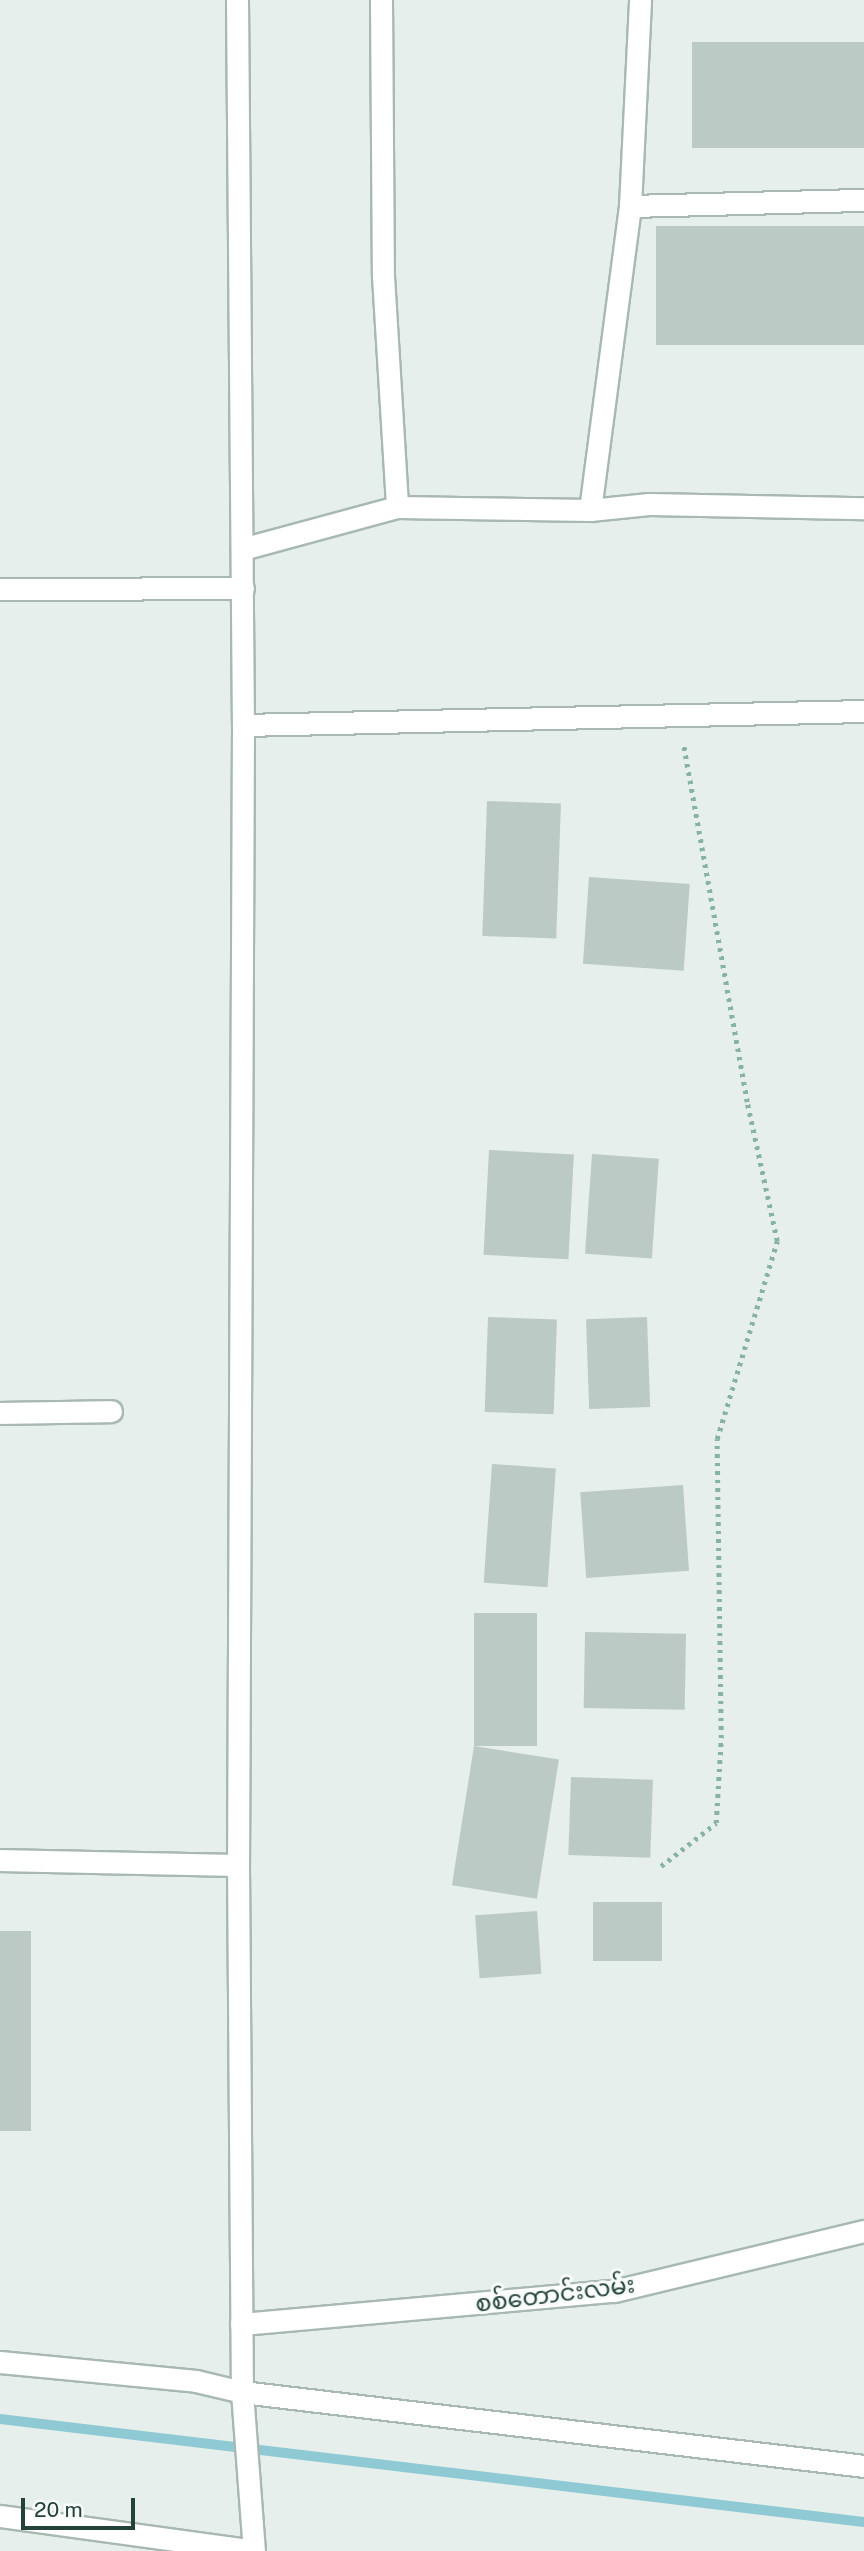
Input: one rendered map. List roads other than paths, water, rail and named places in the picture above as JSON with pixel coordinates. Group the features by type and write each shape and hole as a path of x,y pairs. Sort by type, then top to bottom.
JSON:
{"street":[{"path":"0,2516 254,2551 242,2392 241,2324 238,1865 243,588 237,0"},
{"path":"381,0 383,276 397,507"},
{"path":"590,510 630,206 640,0"},
{"path":"630,206 864,200"},
{"path":"242,549 397,507 590,510 649,504 864,508"},
{"path":"0,589 243,588"},
{"path":"243,725 864,711"},
{"path":"0,1413 111,1411"},
{"path":"0,1860 238,1865"},
{"name":"စစ်တောင်းလမ်း","path":"241,2324 614,2291 864,2231"},
{"path":"0,2362 196,2381 242,2392 864,2466"}],"waterway":[{"path":"0,2419 864,2522"}]}
